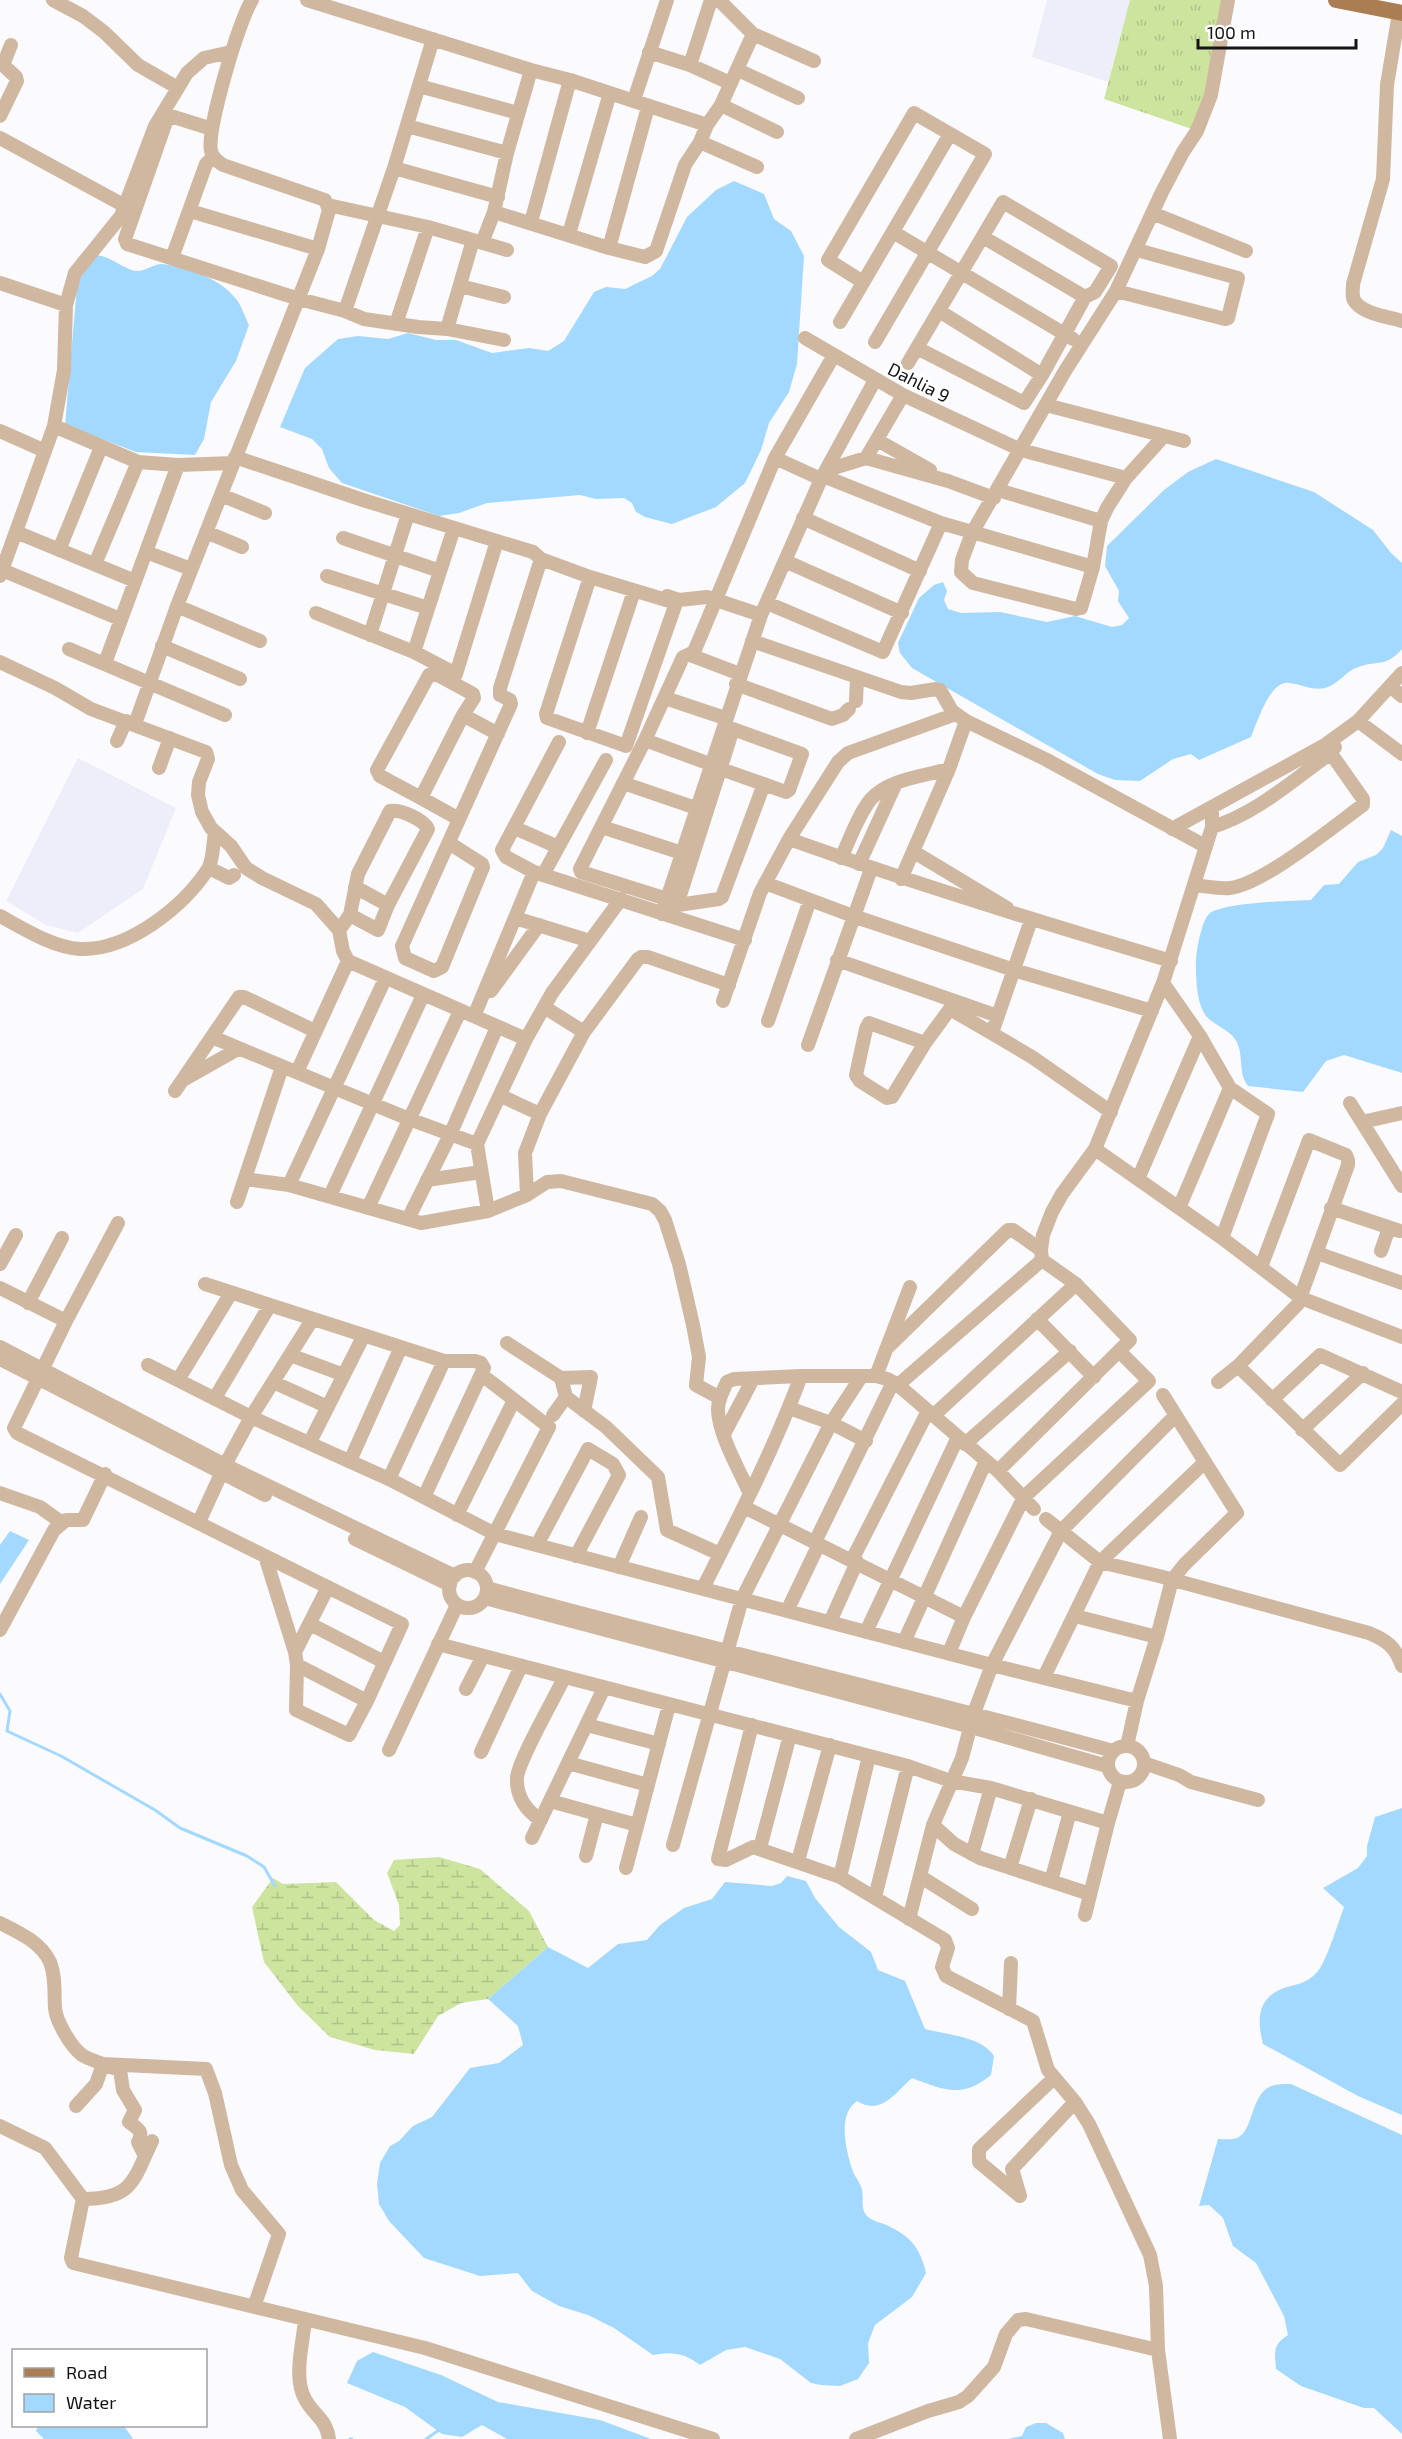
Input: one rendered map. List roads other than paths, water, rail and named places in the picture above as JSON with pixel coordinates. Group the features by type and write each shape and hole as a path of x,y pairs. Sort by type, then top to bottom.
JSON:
{"main road":[{"path":"1336,0 1400,13"}],"street":[{"path":"53,0 83,16 104,32 138,65 178,88"},
{"path":"117,741 130,722 149,682 318,249 328,205 325,200 223,165 213,157 210,144 212,129 231,52 252,0"},
{"path":"307,0 570,80 707,125"},
{"path":"634,100 667,0"},
{"path":"690,65 711,0"},
{"path":"719,0 753,34 814,61"},
{"path":"1163,437 1126,478 1101,521 1093,567 1081,608 1076,609 973,583 964,577 960,566 972,533 1046,405 1116,291 1137,250 1152,213 1206,110 1218,64 1228,0"},
{"path":"1400,13 1387,85 1383,179 1353,284 1352,296 1356,304 1367,310 1402,321"},
{"path":"494,212 609,248 645,256 656,252 685,165 721,105 753,34"},
{"path":"345,311 394,168 433,39"},
{"path":"0,116 17,81 16,77 3,65 11,45"},
{"path":"120,619 1,573 54,426 64,370 66,305 80,266 121,216 155,126 187,73 204,58 231,52"},
{"path":"650,52 690,65 730,83"},
{"path":"447,328 460,286 478,242 494,212 507,153 531,70"},
{"path":"738,70 798,98"},
{"path":"531,222 570,80"},
{"path":"419,86 518,113"},
{"path":"569,234 610,93"},
{"path":"721,105 777,132"},
{"path":"609,248 648,106"},
{"path":"863,282 828,260 914,113 985,154 875,342"},
{"path":"212,129 174,117 167,119 125,239 127,244 299,299 345,311 364,319 447,328 504,340"},
{"path":"407,126 507,153"},
{"path":"840,322 950,134"},
{"path":"0,138 125,206"},
{"path":"700,142 757,167"},
{"path":"172,258 206,164 213,157"},
{"path":"394,168 498,197"},
{"path":"908,363 1003,202 1111,266 1095,292 1085,297 1042,375 1024,402 917,348"},
{"path":"328,205 429,227 507,250"},
{"path":"190,211 318,249"},
{"path":"1152,213 1246,251"},
{"path":"396,324 429,227"},
{"path":"893,232 1082,345"},
{"path":"982,237 1085,297"},
{"path":"1116,291 1228,318 1238,278 1137,250"},
{"path":"0,283 66,305"},
{"path":"460,286 504,297"},
{"path":"939,311 1042,375"},
{"name":"Dahlia 9","path":"805,338 903,395 1021,450 1126,478"},
{"path":"745,940 581,872 580,868 645,740 682,657 694,652 775,458 834,355"},
{"path":"667,906 716,767 726,718 764,609 803,518 875,380"},
{"path":"824,475 866,458 903,395"},
{"path":"1046,405 1184,441"},
{"path":"54,426 138,462 178,465 234,460 533,552 546,561 590,577 674,602 676,607 628,745 625,747 547,718 546,714 590,577"},
{"path":"0,431 45,451"},
{"path":"877,440 948,481"},
{"path":"59,550 102,447"},
{"path":"775,458 824,475 941,523 1093,567"},
{"path":"866,458 1101,521"},
{"path":"95,564 138,462"},
{"path":"105,663 178,465"},
{"path":"221,495 265,513"},
{"path":"370,635 408,514"},
{"path":"803,518 920,571"},
{"path":"546,561 568,564 680,600 707,597 764,609 880,653 886,649 941,523"},
{"path":"414,652 454,528"},
{"path":"16,532 135,580"},
{"path":"206,532 242,547"},
{"path":"343,538 440,571"},
{"path":"316,613 414,652 456,674 497,541"},
{"path":"146,552 191,570"},
{"path":"449,843 482,864 483,867 442,967 434,971 405,958 401,951 459,819 511,704 510,700 500,695 500,688 546,561"},
{"path":"785,561 902,613"},
{"path":"327,576 428,608"},
{"path":"587,733 634,591"},
{"path":"177,606 260,641"},
{"path":"752,641 907,693 940,690 961,718 1045,759 1205,846"},
{"path":"162,646 240,679"},
{"path":"69,649 225,715"},
{"path":"690,655 738,679 832,719 843,715 852,705 857,678"},
{"path":"0,662 55,687 91,709 130,722 208,755 199,782 198,795 202,812 215,833 231,846 246,868 316,904 339,930 343,951 348,961 460,1011 476,1013 497,1027 526,1039"},
{"path":"1212,827 1239,817 1328,749 1402,673"},
{"path":"421,798 474,698 473,694 438,675 429,675 378,770 380,776 459,819"},
{"path":"1390,686 1402,696"},
{"path":"664,698 726,718"},
{"path":"463,715 498,734"},
{"path":"901,879 949,769 961,718"},
{"path":"723,1001 760,893 789,839 838,762 848,753 961,718"},
{"path":"1353,724 1402,754"},
{"path":"645,740 716,767 783,791 789,790 802,756 801,751 733,729 716,767 696,808 667,906"},
{"path":"159,768 170,738"},
{"path":"559,741 502,850 503,854 538,873 621,899 667,906 722,897 764,784"},
{"path":"1172,829 1328,749"},
{"path":"1194,885 1229,888 1248,883 1267,873 1363,805 1363,800 1328,749"},
{"path":"476,1013 515,918 538,873 558,847 606,760"},
{"path":"841,858 866,806 877,794 896,783 949,769"},
{"path":"623,783 696,808"},
{"path":"808,1045 853,916 865,866 896,783"},
{"path":"788,1611 817,1543 895,1384 1041,1255 1045,1227 1062,1194 1095,1149 1163,983 1212,827 1212,809"},
{"path":"339,930 350,915 358,874 390,811 397,810 425,824 428,829 388,905 378,930 350,915"},
{"path":"602,827 681,853"},
{"path":"515,828 558,847"},
{"path":"0,916 50,941 69,947 93,948 132,937 159,920 209,868 215,833"},
{"path":"789,839 901,879 1171,962"},
{"path":"914,852 1006,906 1010,914"},
{"path":"209,868 229,878 234,875"},
{"path":"765,883 853,916 1014,970 1152,1011"},
{"path":"355,887 388,905"},
{"path":"488,1210 477,1144 526,1039 544,1007 621,899"},
{"path":"768,1021 810,900"},
{"path":"515,918 590,941"},
{"path":"993,1035 1031,920"},
{"path":"476,1013 539,925"},
{"path":"527,1195 525,1153 540,1114 584,1032 641,957 648,957 729,985"},
{"path":"837,960 953,1005 998,1016"},
{"path":"297,1072 348,961"},
{"path":"289,1185 385,979"},
{"path":"1163,983 1200,1036 1230,1089 1268,1114 1222,1238"},
{"path":"330,1196 423,995"},
{"path":"238,1049 178,1086 239,997 244,997 315,1030"},
{"path":"953,1005 993,1035 1032,1057 1111,1112"},
{"path":"925,1043 869,1023 856,1071 858,1079 889,1099 953,1005"},
{"path":"544,1007 584,1032"},
{"path":"368,1208 460,1011"},
{"path":"408,1219 450,1135 497,1027"},
{"path":"1138,1179 1200,1036"},
{"path":"212,1037 409,1119 477,1144"},
{"path":"237,1202 282,1066"},
{"path":"1179,1208 1230,1089"},
{"path":"501,1096 540,1114"},
{"path":"1350,1103 1402,1186"},
{"path":"1362,1122 1402,1113"},
{"path":"1218,1382 1238,1366 1292,1312 1301,1298 1348,1160 1346,1155 1309,1140 1261,1267"},
{"path":"1095,1149 1222,1238 1301,1298 1402,1337"},
{"path":"1388,1161 1402,1157"},
{"path":"427,1180 481,1172"},
{"path":"244,1179 289,1185 421,1223 488,1210 527,1195 547,1182 561,1182 652,1204 665,1220 679,1264 699,1356 696,1385 720,1398"},
{"path":"1331,1208 1395,1229 1381,1251"},
{"path":"118,1223 66,1321 14,1428 17,1433 105,1474 402,1624 349,1735 298,1711 296,1707 296,1659 265,1556"},
{"path":"886,1349 1008,1230 1013,1230 1076,1284 1130,1339 998,1471"},
{"path":"0,1264 16,1235"},
{"path":"27,1303 62,1238"},
{"path":"1317,1253 1402,1283"},
{"path":"205,1284 444,1361 478,1361 483,1365 482,1375 424,1497"},
{"path":"830,1623 855,1561 931,1413 1076,1284"},
{"path":"876,1376 910,1287"},
{"path":"0,1288 66,1321"},
{"path":"178,1380 231,1293"},
{"path":"215,1398 270,1305"},
{"path":"1037,1319 1094,1377"},
{"path":"199,1522 223,1469 251,1418 312,1320"},
{"path":"310,1442 364,1335"},
{"path":"507,1343 561,1378 591,1377 584,1411"},
{"path":"0,1347 41,1374 223,1469 453,1581"},
{"path":"350,1461 401,1347"},
{"path":"866,1632 961,1441 1070,1351"},
{"path":"949,1653 964,1617 1024,1497 1149,1381 1119,1351"},
{"path":"290,1354 344,1376"},
{"path":"1272,1400 1320,1355 1402,1392"},
{"path":"0,1359 41,1374"},
{"path":"389,1479 444,1361"},
{"path":"148,1365 251,1418 310,1442 389,1479 495,1534 1137,1701"},
{"path":"1238,1366 1340,1465 1402,1404"},
{"path":"1302,1430 1363,1373"},
{"path":"475,1572 549,1426 482,1375"},
{"path":"964,1617 779,1523 747,1500 724,1434 718,1408 727,1382 734,1379 753,1380 801,1376 876,1376 895,1384 931,1413 998,1471 1034,1509"},
{"path":"703,1588 747,1500 801,1376"},
{"path":"673,1845 742,1599 831,1423 861,1377"},
{"path":"561,1378 566,1397 606,1427 658,1477 667,1530 720,1554"},
{"path":"724,1434 753,1380"},
{"path":"273,1382 328,1407"},
{"path":"1127,1746 1137,1701 1172,1580 1184,1565 1237,1513 1162,1395"},
{"path":"553,1415 566,1397"},
{"path":"457,1515 514,1400"},
{"path":"789,1408 831,1423 866,1441"},
{"path":"909,1919 933,1825 959,1766 992,1665 1061,1531 1175,1416"},
{"path":"537,1545 588,1449 613,1464 619,1475 576,1556"},
{"path":"904,1642 986,1461"},
{"path":"1044,1677 1100,1562 1204,1462"},
{"path":"0,1630 54,1530 62,1522 83,1520 105,1474"},
{"path":"0,1493 40,1507 62,1522"},
{"path":"619,1567 641,1517"},
{"path":"1046,1519 1100,1562 1368,1633 1393,1646 1402,1666"},
{"path":"464,1571 475,1572 483,1578 486,1593 472,1608 457,1605 451,1596 453,1581 464,1571"},
{"path":"296,1659 328,1587"},
{"path":"486,1593 973,1720 1113,1751 1127,1746 1141,1753 1143,1768 1135,1781 1120,1782 1111,1776 1107,1766 1113,1751"},
{"path":"389,1750 457,1605"},
{"path":"1075,1616 1157,1637"},
{"path":"310,1624 384,1662"},
{"path":"438,1644 830,1745 908,1766 951,1781 991,1788 1108,1823"},
{"path":"466,1689 483,1656"},
{"path":"296,1659 367,1701"},
{"path":"481,1752 521,1666"},
{"path":"541,1820 527,1809 521,1798 517,1775 564,1678"},
{"path":"532,1838 604,1688"},
{"path":"626,1868 669,1705"},
{"path":"973,1720 1107,1766"},
{"path":"586,1725 659,1744"},
{"path":"752,1725 717,1857 720,1860 726,1860 749,1848 760,1848 840,1877 945,1940 948,1944 942,1967 946,1976 1033,2021 1044,2060 1054,2078 1075,2102 1089,2124 1150,2255 1156,2286 1158,2349 1170,2439"},
{"path":"760,1848 790,1735"},
{"path":"798,1861 830,1745"},
{"path":"840,1877 869,1756"},
{"path":"568,1762 648,1785"},
{"path":"875,1897 908,1766"},
{"path":"1143,1768 1179,1775 1191,1782 1258,1800"},
{"path":"1085,1915 1120,1782"},
{"path":"972,1854 991,1788"},
{"path":"1010,1868 1031,1799"},
{"path":"550,1801 637,1825"},
{"path":"1051,1881 1070,1812"},
{"path":"586,1856 597,1814"},
{"path":"933,1825 954,1844 972,1854 1090,1894"},
{"path":"921,1877 972,1909"},
{"path":"0,1923 29,1939 50,1962 55,1982 55,2014 81,2055 120,2070 123,2090 135,2110 129,2122 141,2132 138,2142 145,2156"},
{"path":"1009,2009 1011,1963"},
{"path":"76,2106 96,2084 103,2064"},
{"path":"103,2064 206,2069 215,2093 231,2165 238,2182 242,2190 279,2234 254,2307"},
{"path":"1054,2078 979,2149 979,2162 1020,2196 1012,2169 1075,2102"},
{"path":"0,2126 45,2148 83,2199 71,2258 74,2263 425,2348 713,2439"},
{"path":"83,2199 109,2198 131,2185 152,2141"},
{"path":"856,2439 928,2411 959,2402 968,2396 994,2367 1006,2334 1018,2320 1026,2319 1158,2349"},
{"path":"305,2320 300,2376 302,2390 309,2405 324,2421 328,2439"}],"water":[{"path":"734,181 764,194 774,219 791,231 804,256 797,364 789,392 769,423 761,450 745,483 716,507 672,524 645,517 636,512 632,503 624,498 596,499 580,495 487,503 459,513 439,516 342,483 329,468 322,449 312,439 280,427 305,368 338,339 358,336 388,339 408,333 436,340 456,340 492,353 529,348 548,351 564,341 594,292 606,287 625,289 652,276 660,269 687,217 716,190"},
{"path":"97,255 135,271 162,264 192,271 222,286 240,306 249,325 236,361 211,402 204,439 195,455 136,452 65,425 77,286 85,269"},
{"path":"1216,459 1314,492 1373,530 1402,563 1402,649 1396,655 1385,661 1356,668 1325,688 1315,689 1289,683 1282,684 1270,695 1251,737 1199,760 1191,754 1173,759 1140,781 1115,780 1098,774 912,668 900,653 898,643 919,598 934,585 943,582 947,591 944,600 948,609 961,613 1000,612 1047,622 1075,616 1112,627 1122,625 1129,618 1118,601 1119,591 1105,566 1107,546 1164,490 1188,472"},
{"path":"1391,830 1402,836 1402,1073 1344,1055 1326,1061 1303,1092 1248,1086 1243,1075 1240,1051 1235,1039 1206,1016 1199,999 1196,955 1205,919 1215,911 1226,907 1311,900 1324,885 1339,884 1358,862 1376,855 1383,848"},
{"path":"10,1531 29,1540 0,1584 0,1545"},
{"path":"1402,1808 1402,2115 1358,2096 1263,2044 1260,2015 1270,1996 1283,1988 1308,1980 1318,1971 1325,1959 1344,1907 1323,1888 1358,1868 1367,1856 1367,1846 1375,1817"},
{"path":"787,1876 806,1881 815,1898 839,1927 871,1952 878,1970 905,1981 925,2029 972,2040 988,2049 994,2056 991,2075 981,2083 962,2090 953,2090 943,2089 912,2078 887,2101 873,2106 857,2101 847,2115 845,2133 847,2152 863,2193 865,2213 870,2219 907,2237 917,2249 926,2273 912,2297 875,2325 868,2343 869,2363 858,2379 840,2386 811,2383 780,2359 745,2347 726,2350 700,2365 678,2354 653,2355 614,2328 588,2315 559,2306 532,2291 518,2273 480,2276 424,2258 389,2221 379,2204 377,2184 380,2163 390,2146 399,2141 413,2126 432,2117 470,2068 499,2063 523,2045 518,2026 488,1999 548,1947 588,1968 618,1944 647,1940 660,1925 684,1908 712,1899 725,1882 772,1886 781,1883"},
{"path":"1291,2084 1402,2135 1402,2434 1374,2408 1364,2408 1301,2386 1276,2369 1277,2346 1288,2335 1284,2316 1256,2263 1233,2246 1223,2218 1209,2205 1199,2206 1218,2139 1235,2139 1242,2134 1264,2091 1273,2085"},
{"path":"373,2352 441,2375 498,2402 600,2420 651,2439 507,2439 482,2425 462,2437 442,2434 405,2407 347,2383 357,2361"},
{"path":"1036,2423 1046,2423 1063,2433 1065,2439 1008,2439 1022,2436 1026,2427"},
{"path":"38,2427 125,2427 133,2439 44,2439 36,2431"}],"waterway":[{"path":"0,1694 10,1711 7,1731 61,1756 155,1810 180,1828 247,1856 264,1867 275,1886"},
{"path":"426,2439 439,2430"}]}
